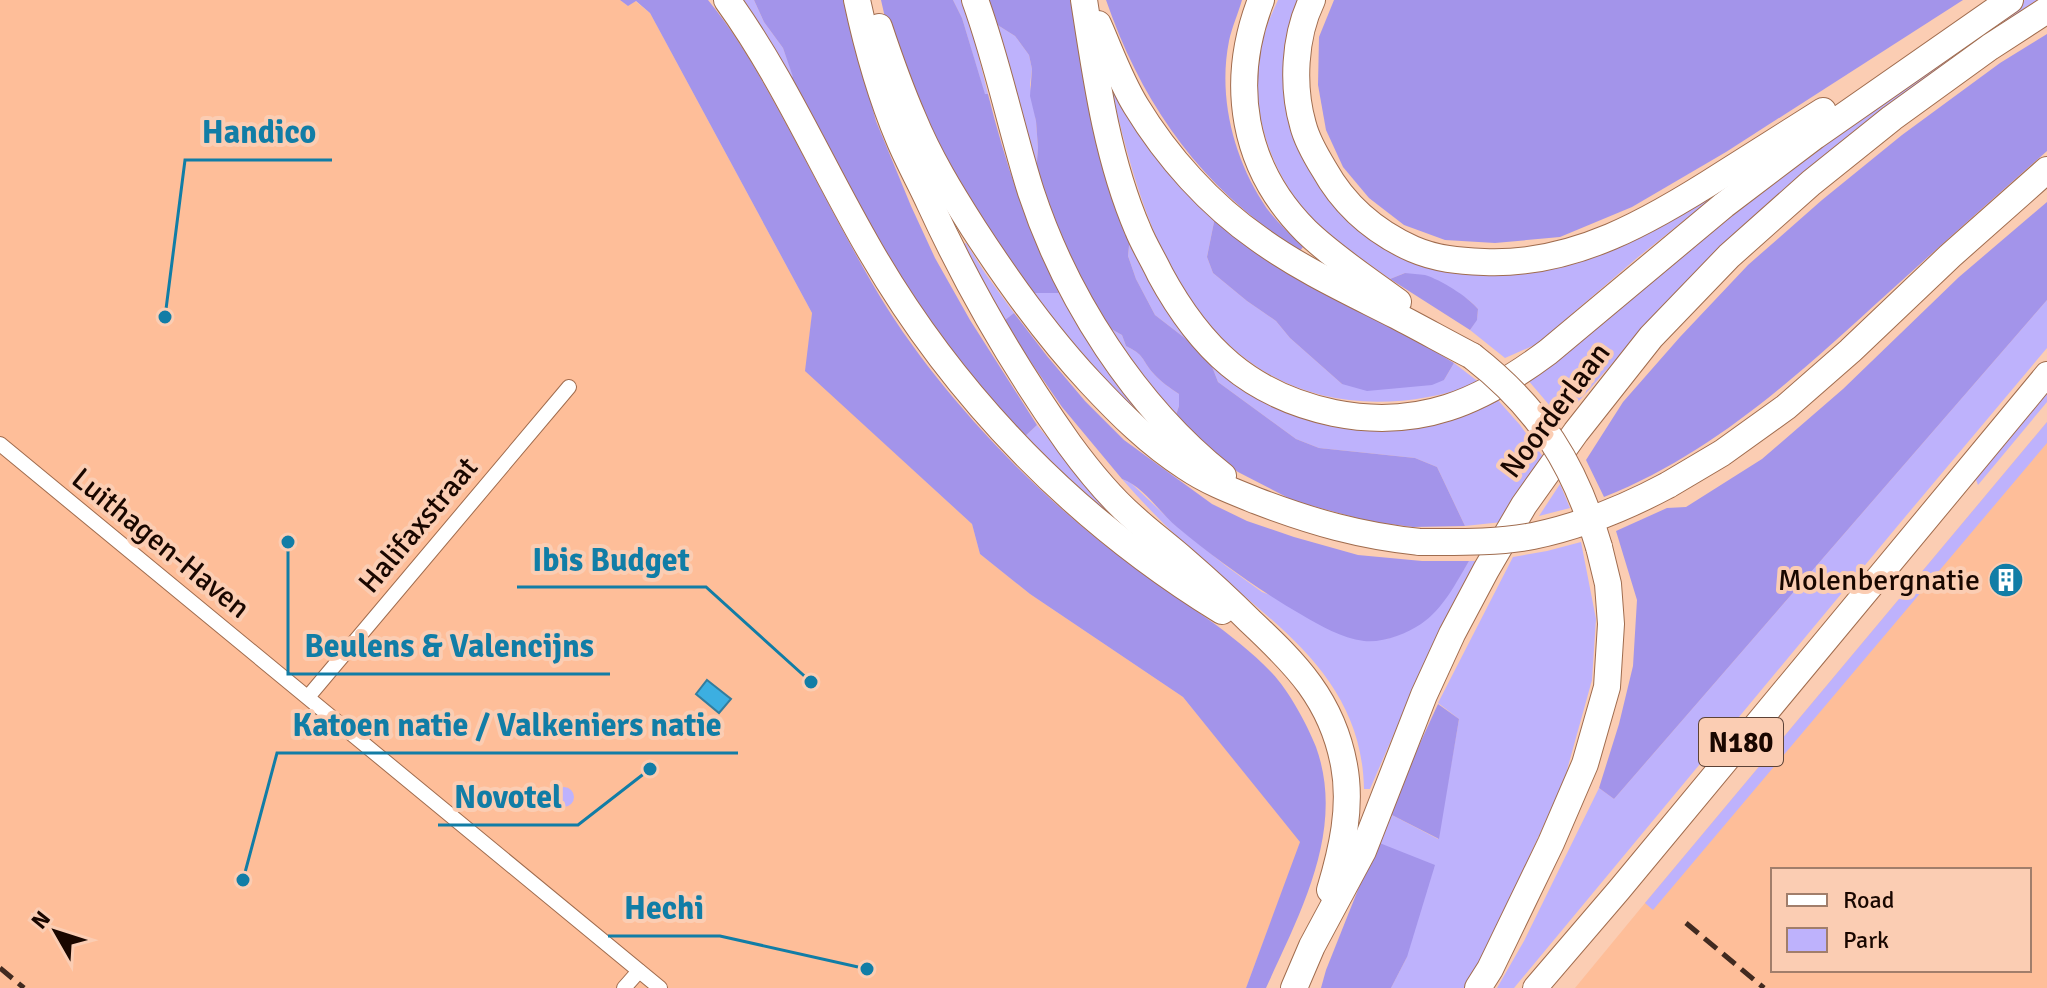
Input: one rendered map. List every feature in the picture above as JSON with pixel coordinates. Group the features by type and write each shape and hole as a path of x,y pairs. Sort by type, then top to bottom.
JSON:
{"highway":[{"path":"727,0 776,76 894,290 926,339 975,401 1045,475 1120,539 1215,607 1258,628"},
{"path":"857,0 876,76 899,140 945,239 1007,352 1070,445 1109,492 1287,655 1309,681 1329,717 1344,765 1344,836 1312,946"},
{"path":"872,0 908,106 947,185 1000,270 1052,339 1109,402 1147,438 1215,484 1311,521 1377,537 1420,542 1483,542 1531,536 1575,525 1629,505 1668,485 1722,453 1786,407 2047,170"},
{"path":"975,0 1033,196 1091,322 1125,372 1164,420 1220,474 1258,501"},
{"path":"1086,0 1103,111 1117,171 1139,232 1176,303 1209,347 1253,382 1301,405 1356,417 1381,418 1409,417 1455,406 1524,371 1724,205 1815,136 2002,5"},
{"path":"1086,0 1136,106 1176,161 1226,214 1291,261 1472,356"},
{"path":"1261,0 1247,43 1243,69 1251,141 1268,179 1294,218 1323,246 1472,356 1522,401 1550,437 1573,475 1599,547 1608,584 1611,624 1607,687 1585,764 1551,843 1478,988"},
{"path":"1312,0 1299,50 1299,106 1303,127 1322,167 1339,193 1383,233 1422,253 1457,261 1501,263 1538,260 1568,253 1646,221 1934,38 2002,5"},
{"name":"Noorderlaan","path":"1294,988 1312,946 1363,851 1424,695 1452,634 1524,505 1576,432 1651,337 1740,245 1892,118 2047,10"}],"main road":[{"name":"N180","path":"1535,988 2047,374"}],"street":[{"name":"Halifaxstraat","path":"308,697 569,387"},
{"name":"Luithagen-Haven","path":"0,444 660,988"},
{"path":"624,988 639,971"}],"shaded area":[{"path":"0,0 620,0 628,6 635,1 650,13 812,313 806,371 972,524 980,554 1030,594 1183,697 1301,842 1246,988 0,988"},
{"path":"620,0 708,0 737,39 762,81 872,283 919,355 955,400 1013,463 1087,531 1240,644 1272,673 1291,698 1316,747 1324,778 1326,809 1322,840 1305,901 1266,988 1246,988 1300,842 1183,697 1030,594 980,554 972,524 805,371 812,313 650,13 636,1 628,6"},
{"path":"754,0 843,0 876,121 911,206 935,258 970,320 1037,425 1021,440 923,321 785,72 793,77 783,48 764,22"},
{"path":"881,0 953,0 962,18 985,94 988,94 1018,195 1059,293 1029,293 998,248 934,139 886,22"},
{"path":"987,0 1070,0 1130,236 1128,256 1155,315 1208,356 1218,382 1296,439 1319,448 1415,458 1437,467 1465,526 1413,527 1381,523 1294,501 1238,472 1201,445 1175,418 1179,394 1156,376 1140,355 1126,346 1122,335 1104,325 1080,282 1036,174 1038,148 1030,96 1032,69 1029,55 1015,36 996,24"},
{"path":"1106,0 1242,0 1230,36 1226,62 1230,124 1252,183 1271,213 1303,247 1300,251 1234,201 1180,143 1138,76"},
{"path":"1334,0 1963,0 1726,152 1632,207 1560,237 1495,243 1445,240 1404,225 1369,198 1343,167 1326,130 1318,85 1319,37"},
{"path":"2047,34 2047,151 1823,352 1755,408 1683,458 1604,497 1586,460 1623,402 1748,265 1902,135 2000,63"},
{"path":"2047,202 2047,300 1614,799 1599,788 1633,666 1637,600 1616,531 1667,508 1686,507 1762,459 1843,389 1959,277"},
{"path":"1215,217 1454,363 1444,380 1432,385 1367,391 1342,384 1290,338 1276,321 1213,273 1207,257"},
{"path":"1405,273 1431,277 1473,304 1478,309 1477,320 1470,330 1390,279"},
{"path":"1014,313 1085,401 1124,440 1212,504 1247,521 1358,555 1422,561 1469,561 1436,611 1421,624 1401,634 1379,641 1364,641 1316,623 1222,562 1177,527 1137,488 1122,479 1062,407 1028,358 1005,320"},
{"path":"2047,422 2047,988 1575,988 1645,903"},
{"path":"1438,704 1459,719 1439,839 1388,813"},
{"path":"1377,842 1435,865 1407,957 1391,988 1321,988 1326,970"}],"green space":[{"path":"738,0 754,0 764,22 783,48 794,78 785,72"},
{"path":"953,0 961,0 971,26 988,94 985,95 962,18"},
{"path":"1278,0 1304,0 1290,55 1336,203 1496,271 1731,183 1537,344 1505,358 1470,330 1477,319 1478,309 1471,302 1444,286 1405,273 1390,279 1325,231 1289,189 1266,139 1257,84 1259,56"},
{"path":"2025,0 2037,0 1984,35 1635,338 1562,420 1527,379 1660,267 1979,29"},
{"path":"996,24 1015,36 1029,55 1038,148 1036,174"},
{"path":"1108,76 1215,217 1207,257 1213,273 1276,321 1290,338 1342,384 1444,380 1454,363 1480,383 1439,395 1398,401 1359,401 1321,395 1285,383 1251,363 1221,337 1193,303 1163,251 1140,194"},
{"path":"1130,236 1150,280 1294,411 1496,398 1544,458 1502,522 1465,526 1437,467 1415,458 1319,448 1296,439 1218,382 1208,356 1155,315 1128,256"},
{"path":"966,243 1014,313 1005,320 963,244"},
{"path":"1029,293 1059,293 1103,366 1153,424 1150,430 1103,384"},
{"path":"2047,300 2047,348 1514,988 1497,988 1524,941 1599,788 1614,799"},
{"path":"1104,325 1122,335 1126,346 1140,355 1156,376 1179,394 1175,418"},
{"path":"2047,391 2047,402 1978,485 1975,477"},
{"path":"2047,422 2047,443 1653,910 1645,903"},
{"path":"1037,425 1065,459 1139,540 1021,440"},
{"path":"1122,479 1131,483 1174,524 1262,592 1386,639 1427,618 1445,599 1469,561 1479,561 1419,676 1370,789 1364,789 1360,751 1349,717 1313,661 1263,612 1175,535"},
{"path":"1560,484 1570,508 1539,516"},
{"path":"1581,542 1596,619 1592,680 1564,781 1487,949 1464,988 1391,988 1407,957 1377,842 1388,813 1438,839 1459,719 1438,703 1513,557"},
{"path":"564,787 571,790 574,797 571,804 564,807 557,804 554,797 557,790"}],"water":[{"path":"707,680 731,699 719,713 696,694"}],"railway":[{"path":"1686,923 1764,988"},
{"path":"0,968 24,988"}],"place":[{"name":"Handico","path":"165,317"},
{"name":"Beulens & Valencijns","path":"288,542"},
{"name":"Molenbergnatie","path":"2006,580"},
{"name":"Ibis Budget","path":"811,682"},
{"name":"Novotel","path":"650,769"},
{"name":"Katoen natie / Valkeniers natie","path":"243,880"},
{"name":"Hechi","path":"867,969"}]}
